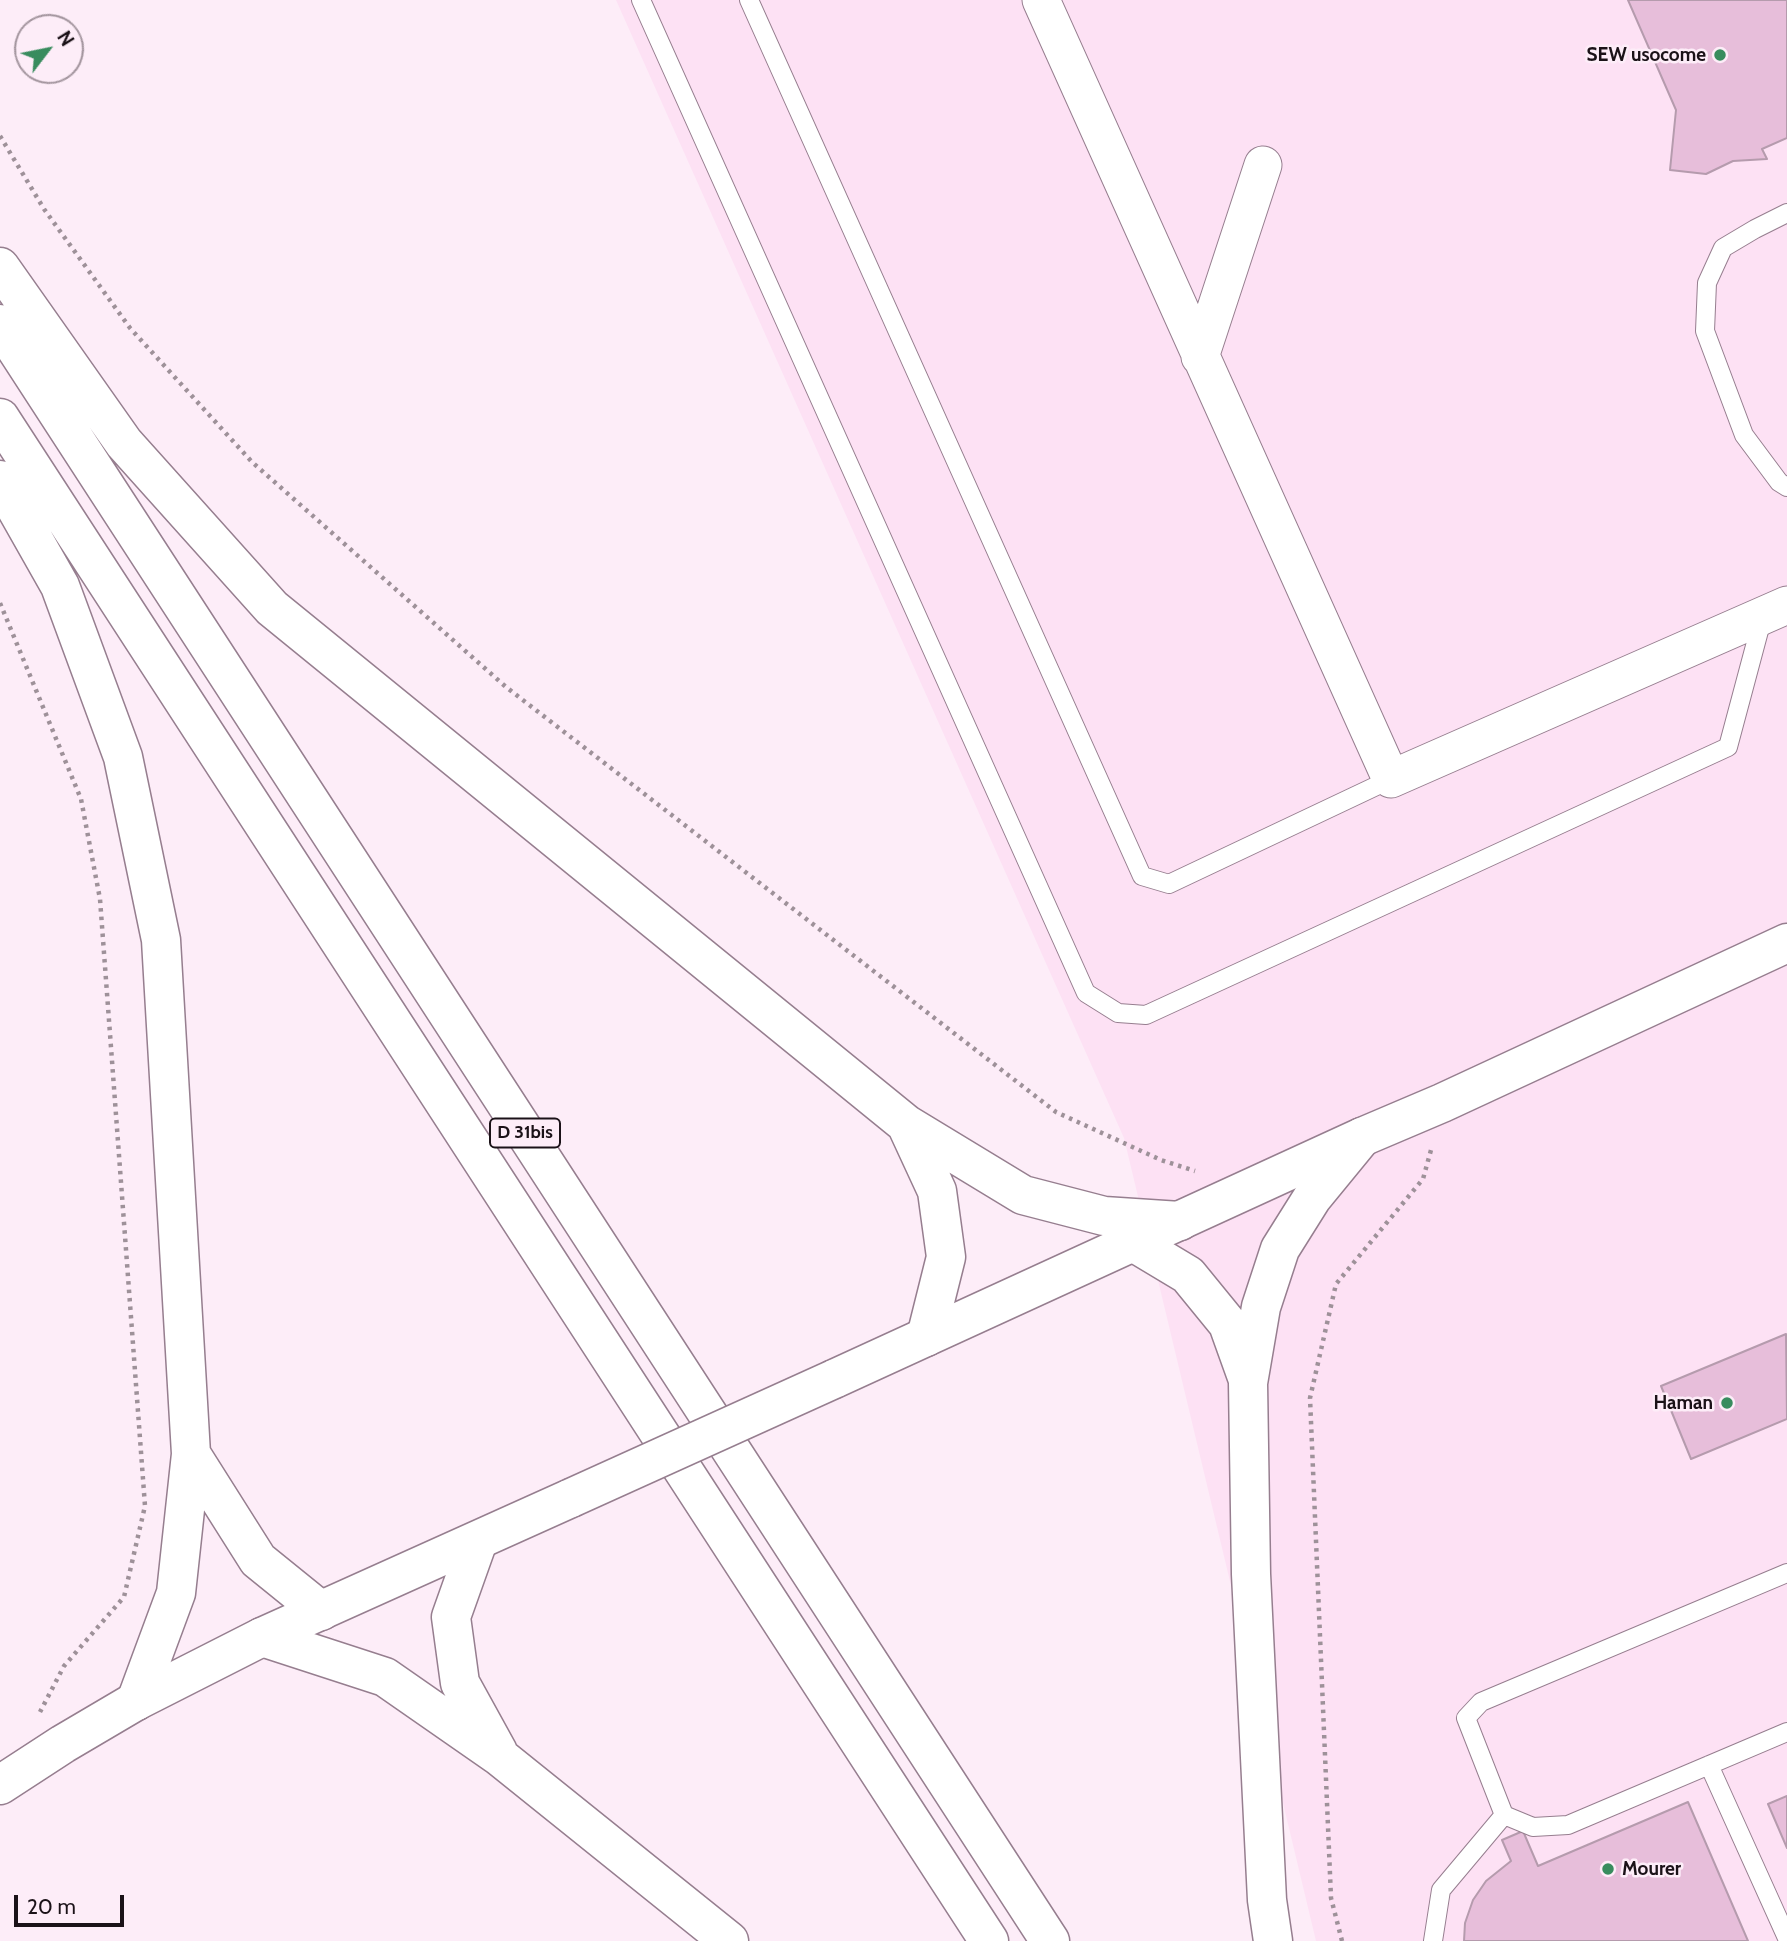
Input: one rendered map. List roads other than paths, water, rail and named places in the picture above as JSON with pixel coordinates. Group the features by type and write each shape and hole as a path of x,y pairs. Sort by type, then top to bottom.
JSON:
{"main road":[{"path":"0,267 124,443 272,608 906,1124 1023,1195 1104,1216 1180,1221"},
{"name":"D 31bis","path":"0,324 1050,1941"},
{"name":"D 31bis","path":"0,418 989,1941"},
{"path":"0,480 60,586 123,757 161,940 191,1454 176,1593 136,1701"},
{"path":"0,1785 136,1701 262,1637 1442,1103 1787,943"},
{"path":"906,1124 937,1191 946,1257 926,1337"},
{"path":"1273,1941 1267,1900 1251,1574 1248,1383 1261,1307 1280,1249 1312,1198 1362,1137"},
{"path":"1133,1242 1188,1275 1212,1304 1228,1324 1248,1383"},
{"path":"191,1454 258,1560 321,1611"},
{"path":"478,1541 451,1618 460,1683 500,1757"},
{"path":"262,1637 385,1677 500,1757 729,1941"}],"street":[{"path":"1041,0 1391,779 1775,611"},
{"path":"1059,0 1065,54"},
{"path":"1200,358 1264,165"}],"lane":[{"path":"641,0 1086,993 1118,1013 1146,1016 1728,747 1775,611"},
{"path":"749,0 1142,876 1169,884 1391,779"},
{"path":"1787,213 1723,248 1707,283 1705,331 1744,435 1779,482 1787,486"},
{"path":"1787,1573 1481,1702 1466,1718 1504,1815 1533,1827 1568,1825 1787,1732"},
{"path":"1709,1765 1787,1938"},
{"path":"1433,1941 1441,1890 1504,1815"}],"place":[{"name":"SEW usocome","path":"1720,55"},
{"name":"Haman","path":"1727,1403"},
{"name":"Mourer","path":"1608,1869"}]}
